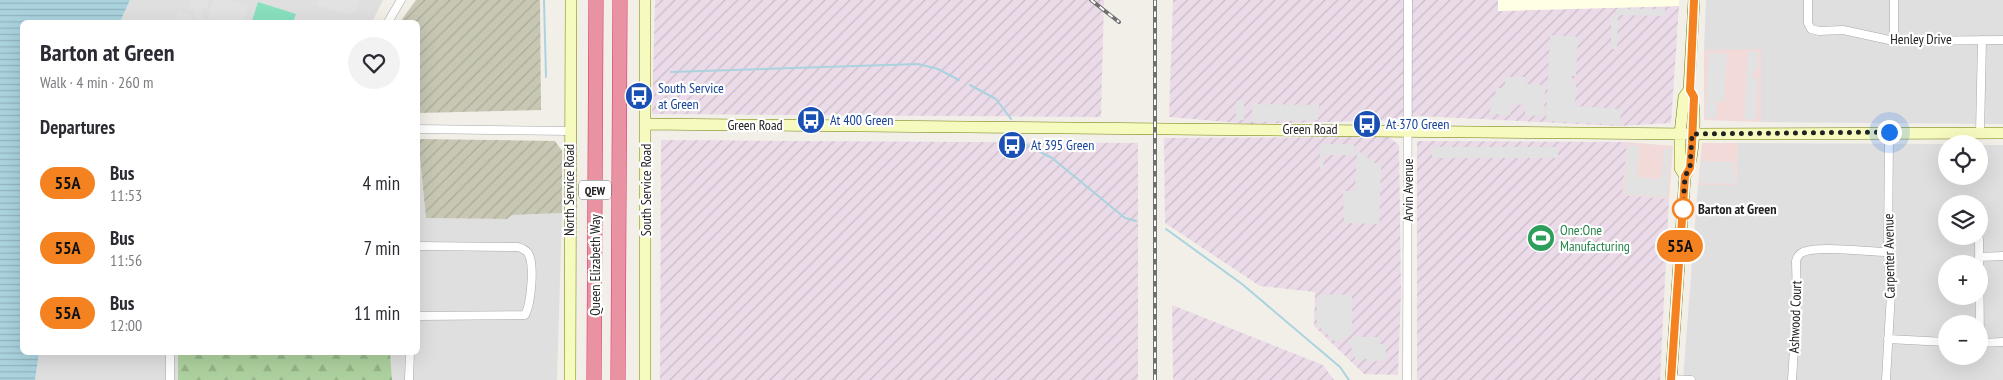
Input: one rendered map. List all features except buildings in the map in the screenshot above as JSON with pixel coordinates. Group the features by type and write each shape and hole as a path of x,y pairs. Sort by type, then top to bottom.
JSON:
{"highway":[{"name":"Queen Elizabeth Way","path":"594,380 596,0"},
{"name":"Queen Elizabeth Way","path":"618,380 620,0"}],"street":[{"path":"389,20 401,0"},
{"name":"North Service Road","path":"570,0 570,380"},
{"name":"South Service Road","path":"645,0 646,380"},
{"name":"Arvin Avenue","path":"1407,380 1408,0"},
{"path":"1691,380 1671,379 1685,176 1690,168 1686,134 1694,97 1690,90 1694,0"},
{"name":"Henley Drive","path":"1808,0 1808,23 1811,28 1819,31 1843,30 1894,41 2003,40"},
{"path":"1894,0 1894,41"},
{"path":"1980,133 1982,40"},
{"name":"Green Road","path":"646,124 1686,134 2003,133"},
{"path":"420,129 570,131"},
{"name":"Carpenter Avenue","path":"1886,380 1891,293 1888,252 1889,132"},
{"path":"420,246 518,247 527,252 531,261 530,306 525,315 420,316"},
{"name":"Ashwood Court","path":"1792,380 1798,302 1796,261 1798,255 1803,252 1824,250 1888,252"},
{"path":"1988,257 2003,256"},
{"path":"1888,339 1938,342"},
{"path":"1988,343 2003,342"},
{"path":"170,355 170,380"},
{"path":"410,355 410,380"}],"shaded area":[{"path":"130,0 383,0 373,20 121,20"},
{"path":"191,0 209,0 206,10 202,9 201,12 205,20 196,20 194,10 188,8"},
{"path":"213,0 227,0 248,6 244,20 213,20 208,18"},
{"path":"318,0 360,0 356,13 349,12 348,14 316,5"},
{"path":"416,0 540,0 541,110 420,113 420,20 401,20"},
{"path":"655,0 1104,0 1101,117 652,114"},
{"path":"1173,0 1498,0 1499,11 1679,6 1671,123 1619,126 1418,116 1397,120 1250,124 1169,117"},
{"path":"1498,0 1679,0 1679,6 1498,11"},
{"path":"1706,0 2003,0 2003,124 1761,122 1761,50 1704,50"},
{"path":"1616,9 1665,9 1665,16 1618,15 1617,49 1611,49 1611,15 1616,15"},
{"path":"178,11 193,16 192,20 176,20"},
{"path":"1550,35 1578,37 1576,76 1572,76 1572,83 1576,84 1575,106 1621,109 1620,125 1546,121"},
{"path":"1761,49 1761,122 1704,120 1704,50"},
{"path":"1748,51 1758,51 1758,70 1754,70 1753,78 1758,78 1756,120 1744,119"},
{"path":"1709,53 1727,54 1724,102 1717,102 1716,119 1705,118"},
{"path":"1505,77 1524,77 1524,84 1545,85 1544,116 1525,115 1525,105 1511,104 1510,115 1490,114 1491,97 1495,97 1496,88 1505,88"},
{"path":"1236,101 1244,101 1244,120 1236,119"},
{"path":"1252,104 1319,105 1318,120 1252,122"},
{"path":"1389,137 1399,145 1401,293 1398,375 1364,374 1314,326 1315,292 1260,286 1165,223 1164,138"},
{"path":"420,139 555,141 562,151 562,213 512,215 507,219 426,218"},
{"path":"661,140 1138,143 1138,380 660,380"},
{"path":"1417,141 1627,142 1622,195 1669,199 1660,380 1417,380"},
{"path":"1627,142 1673,146 1669,199 1622,195"},
{"path":"1702,143 1738,143 1736,185 1698,185"},
{"path":"1738,143 1938,144 1938,185 1988,185 1988,145 2003,145 2003,380 1683,380 1698,185 1736,185"},
{"path":"1320,144 1354,144 1354,155 1324,155 1323,171 1320,171"},
{"path":"1628,145 1639,146 1637,177 1661,179 1664,149 1671,149 1667,198 1624,194"},
{"path":"1432,147 1558,147 1558,158 1432,158"},
{"path":"1357,150 1381,167 1379,224 1344,223 1343,191 1355,191"},
{"path":"1701,161 1733,162 1735,184 1699,183"},
{"path":"420,162 426,218 507,219 512,215 562,213 557,380 392,380 390,355 420,355"},
{"path":"1320,294 1352,295 1352,334 1336,342 1317,325 1317,302 1320,301"},
{"path":"1172,305 1323,365 1334,380 1173,380"},
{"path":"1354,337 1380,337 1380,344 1386,344 1386,360 1367,362 1367,359 1356,360 1348,340"},
{"path":"39,355 178,355 178,380 35,380"}],"green space":[{"path":"258,2 296,14 294,20 252,20"},
{"path":"178,355 390,355 392,380 178,380"}],"water":[{"path":"0,0 130,0 121,20 20,20 20,355 39,355 35,380 0,380"}],"waterway":[{"path":"544,0 546,77"},
{"path":"671,72 918,64 938,69 959,80"},
{"path":"970,85 996,99 1011,119"},
{"path":"1016,140 1052,158 1125,218 1136,221"},
{"path":"1166,229 1242,284 1340,367 1349,380"}],"railway":[{"path":"1091,0 1119,22"},
{"path":"1155,0 1155,380"}],"bus line":[{"name":"55A","path":"1671,380 1685,176 1690,168 1692,144 1694,97 1690,90 1694,0"}],"place":[{"name":"South Service at Green","path":"639,96"},
{"name":"At 400 Green","path":"811,120"},
{"name":"At 370 Green","path":"1367,124"},
{"name":"At 395 Green","path":"1012,145"},
{"name":"Barton at Green","path":"1683,209"},
{"name":"One:One Manufacturing","path":"1541,238"}],"route":[{"path":"1683,209 1685,176 1690,168 1692,134 1889,132"}]}
